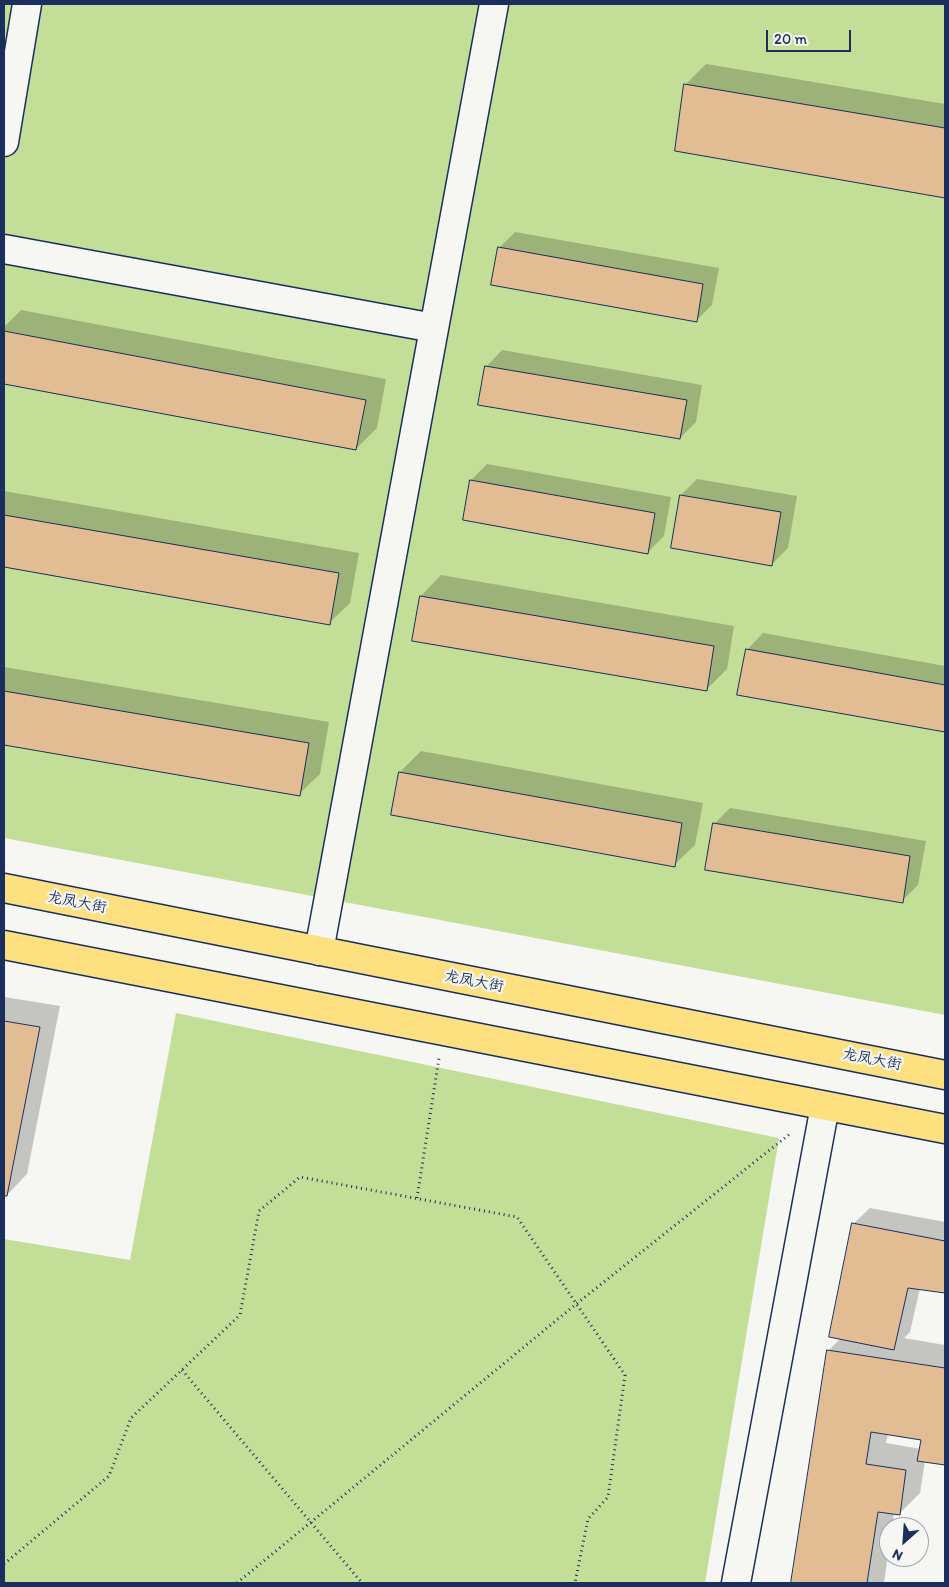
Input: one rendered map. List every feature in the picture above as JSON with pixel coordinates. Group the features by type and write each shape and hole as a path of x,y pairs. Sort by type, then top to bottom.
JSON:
{"main road":[{"name":"龙凤大街","path":"4,888 945,1075"},
{"path":"4,945 945,1130"}],"street":[{"path":"4,142 28,4"},
{"path":"319,951 494,4"},
{"path":"4,249 434,328"},
{"path":"736,1583 825,1106"}],"path":[{"path":"417,1198 444,1032"},
{"path":"237,1583 575,1305 825,1106"},
{"path":"4,1564 109,1476 130,1418 240,1315 259,1211 300,1177 518,1216 575,1305 625,1375 608,1497 588,1519 575,1583"},
{"path":"182,1370 362,1583"}],"green space":[{"path":"4,4 945,4 945,1015 4,838"},
{"path":"176,1013 779,1138 705,1583 4,1583 4,1239 130,1260"}],"building":[{"path":"684,84 945,128 945,198 675,151"},
{"path":"498,247 703,284 697,322 491,285"},
{"path":"4,331 366,400 356,450 4,384"},
{"path":"485,366 687,400 680,439 478,405"},
{"path":"470,480 655,513 648,554 463,520"},
{"path":"680,495 781,512 772,566 671,548"},
{"path":"4,515 339,573 330,625 4,567"},
{"path":"420,596 714,646 707,691 412,641"},
{"path":"746,649 945,685 945,732 737,695"},
{"path":"4,691 309,743 300,796 4,745"},
{"path":"399,772 682,823 675,867 391,815"},
{"path":"713,823 910,856 903,903 705,870"},
{"path":"4,1021 40,1027 7,1196 4,1196"},
{"path":"852,1223 945,1241 945,1293 908,1288 894,1350 829,1337"},
{"path":"827,1350 945,1368 945,1465 917,1461 921,1440 871,1432 866,1464 906,1470 900,1515 878,1512 867,1583 791,1583"}]}
